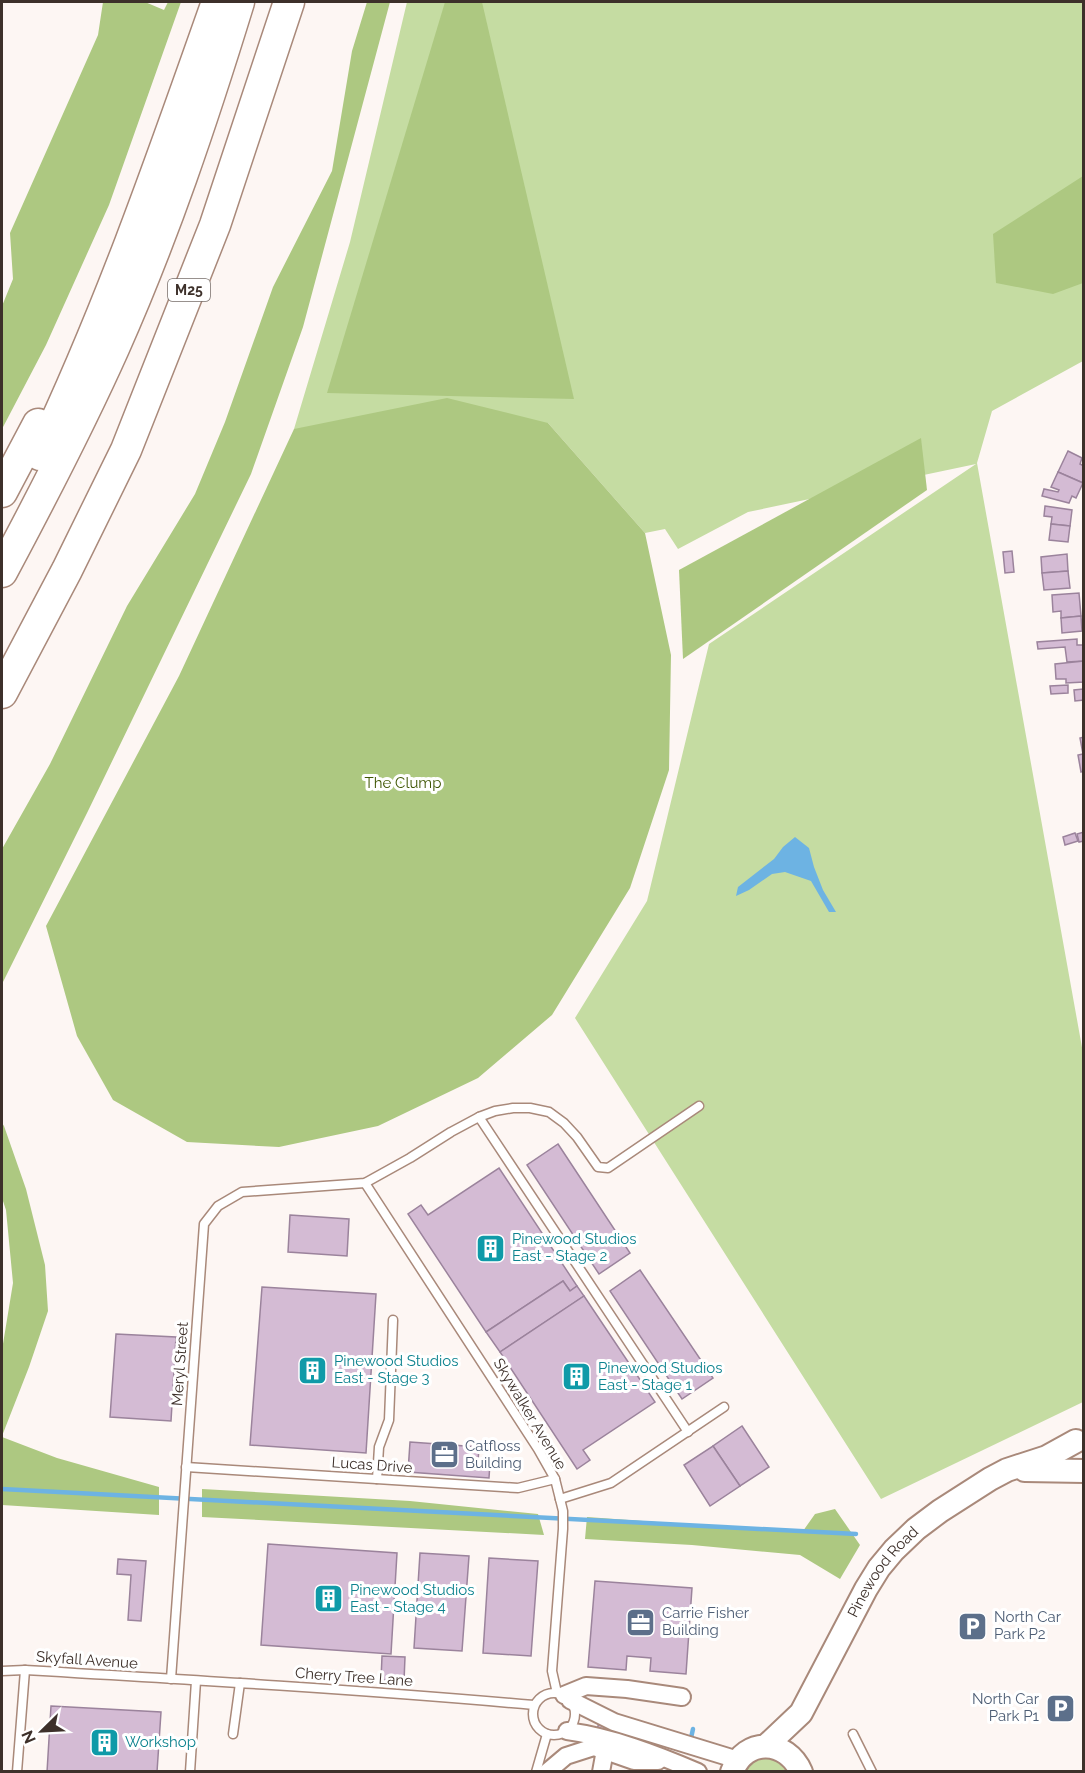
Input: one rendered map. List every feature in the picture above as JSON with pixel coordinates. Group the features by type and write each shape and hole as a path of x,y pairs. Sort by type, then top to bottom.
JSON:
{"highway":[{"path":"2,492 54,394 145,180 209,2"},
{"path":"2,534 49,436 110,296 148,198 218,2"},
{"path":"2,572 114,348 161,233 211,93 239,2"},
{"name":"M25","path":"2,693 67,570 126,450 215,225 289,2"}],"street":[{"path":"1080,1435 1076,1455 1083,1467"},
{"name":"Pinewood Road","path":"735,1766 746,1753 766,1746 801,1713 866,1589 894,1550 940,1511 990,1479 1007,1470 1047,1457 1080,1435"},
{"path":"1007,1470 1083,1472"},
{"path":"564,1696 586,1686 682,1697"},
{"path":"564,1696 614,1722 735,1766"},
{"name":"Pinewood Road","path":"799,1768 801,1713"},
{"path":"567,1731 593,1734 671,1760 698,1772"},
{"path":"766,1746 784,1751 799,1768"},
{"path":"547,1772 567,1756 594,1747 649,1767 671,1760"},
{"path":"601,1772 604,1750"}],"lane":[{"path":"365,1182 410,1158 451,1132 495,1111 530,1108 549,1112 577,1137 598,1167 608,1168 699,1106"},
{"path":"480,1117 688,1432"},
{"name":"Meryl Street","path":"171,1679 204,1224 218,1206 242,1192 365,1182"},
{"name":"Skywalker Avenue","path":"365,1182 538,1449 555,1479 562,1511 563,1529 552,1671 564,1696"},
{"path":"376,1479 379,1447 390,1420 393,1320"},
{"path":"560,1500 610,1483 724,1407"},
{"name":"Lucas Drive","path":"186,1467 518,1488 555,1479"},
{"path":"17,1772 25,1670"},
{"name":"Skyfall Avenue","path":"2,1671 25,1670 171,1679"},
{"name":"Cherry Tree Lane","path":"171,1679 534,1705"},
{"path":"190,1772 196,1681"},
{"path":"233,1734 240,1683"},
{"path":"550,1693 564,1696 575,1712 571,1726 567,1731 554,1735 547,1734 533,1719 534,1705 544,1695 550,1693"},
{"path":"536,1772 547,1734"},
{"path":"853,1734 872,1772"}],"green space":[{"path":"103,2 145,2 164,10 168,2 181,2 109,205 46,345 2,429 2,306 13,279 10,233 98,35"},
{"path":"367,2 390,2 303,327 251,474 2,984 2,849 50,764 127,606 195,494 225,422 273,287 332,171 352,51"},
{"path":"407,2 1083,2 1083,361 992,411 977,463 1083,1053 1083,1402 881,1499 575,1018 647,901 709,644 976,464 748,512 678,549 665,529 645,533 548,423 294,429 350,242"},
{"path":"445,2 482,2 574,399 327,393"},
{"path":"1083,176 1083,283 1053,294 996,283 993,234"},
{"name":"The Clump","path":"447,398 548,423 645,533 671,655 669,770 630,888 552,1015 478,1078 378,1126 279,1147 187,1142 113,1100 77,1036 46,926 179,676 294,429"},
{"path":"921,438 927,490 683,659 679,570"},
{"path":"2,1123 26,1189 45,1265 48,1311 2,1436 2,1350 13,1283 6,1210 2,1198"},
{"path":"2,1437 57,1458 159,1487 159,1515 2,1505"},
{"path":"202,1489 410,1501 538,1514 544,1535 202,1517"},
{"path":"835,1509 860,1545 840,1579 800,1555 692,1545 585,1539 587,1517 803,1531 815,1514"},
{"path":"772,1757 792,1772 742,1772 754,1759"}],"water":[{"path":"795,837 809,848 823,890 836,912 829,912 811,881 785,872 772,874 736,896 738,887 774,859"}],"building":[{"path":"1068,451 1082,458 1080,464 1084,466 1083,483 1058,472"},
{"path":"1058,472 1083,483 1076,498 1072,496 1069,503 1042,496 1044,489 1058,492 1059,490 1051,487"},
{"path":"1045,506 1072,510 1070,526 1051,524 1052,517 1044,516"},
{"path":"1051,524 1070,526 1068,542 1049,540"},
{"path":"1012,551 1014,572 1005,573 1003,552"},
{"path":"1067,554 1068,571 1042,573 1041,557"},
{"path":"1068,571 1070,588 1044,590 1042,573"},
{"path":"1079,593 1081,616 1061,618 1061,611 1053,612 1052,595"},
{"path":"1081,616 1082,631 1062,633 1061,618"},
{"path":"1077,639 1077,645 1084,645 1084,661 1067,662 1065,647 1038,649 1037,642"},
{"path":"1084,661 1084,682 1066,683 1066,679 1056,679 1055,664"},
{"path":"1068,685 1068,693 1051,694 1050,686"},
{"path":"1083,689 1084,700 1075,701 1074,690"},
{"path":"1084,737 1084,754 1083,754 1080,738"},
{"path":"1083,754 1084,771 1081,772 1078,755"},
{"path":"1084,832 1084,841 1079,842 1077,834"},
{"path":"1075,833 1078,841 1065,845 1063,837"},
{"path":"558,1144 630,1253 599,1274 527,1165"},
{"name":"Pinewood Studios East - Stage 2","path":"499,1168 577,1286 570,1291 563,1281 486,1332 408,1214 421,1205 428,1215"},
{"path":"290,1215 349,1219 347,1256 288,1252"},
{"path":"640,1270 713,1378 682,1399 610,1291"},
{"path":"563,1281 570,1291 577,1286 584,1296 500,1352 486,1332"},
{"name":"Pinewood Studios East - Stage 3","path":"262,1287 376,1294 366,1453 250,1445"},
{"name":"Pinewood Studios East - Stage 1","path":"584,1296 655,1402 583,1450 590,1460 577,1469 500,1352"},
{"path":"116,1334 176,1337 171,1421 110,1417"},
{"path":"742,1426 769,1467 740,1486 713,1446"},
{"name":"Catfloss Building","path":"410,1442 479,1447 478,1462 490,1463 489,1478 408,1472"},
{"path":"713,1446 740,1486 710,1506 684,1465"},
{"name":"Pinewood Studios East - Stage 4","path":"268,1544 397,1553 391,1654 261,1645"},
{"path":"420,1553 469,1556 462,1651 414,1648"},
{"path":"489,1558 538,1561 531,1656 483,1653"},
{"path":"118,1559 146,1561 141,1621 128,1620 131,1575 117,1574"},
{"name":"Carrie Fisher Building","path":"595,1581 692,1588 686,1674 650,1671 651,1658 627,1656 626,1670 588,1667"},
{"path":"382,1656 405,1657 404,1681 381,1680"},
{"name":"Workshop","path":"51,1706 161,1712 157,1772 47,1772"},
{"path":"599,1723 607,1726 605,1732 597,1729"}],"waterway":[{"path":"2,1489 856,1534"},
{"path":"691,1738 693,1729"}],"place":[{"name":"Pinewood Studios East - Stage 2","path":"491,1248"},
{"name":"Pinewood Studios East - Stage 3","path":"313,1370"},
{"name":"Pinewood Studios East - Stage 1","path":"577,1377"},
{"name":"Catfloss Building","path":"444,1455"},
{"name":"Pinewood Studios East - Stage 4","path":"329,1599"},
{"name":"Carrie Fisher Building","path":"641,1622"},
{"name":"North Car Park P2","path":"973,1626"},
{"name":"North Car Park P1","path":"1060,1708"},
{"name":"Workshop","path":"104,1742"}]}
